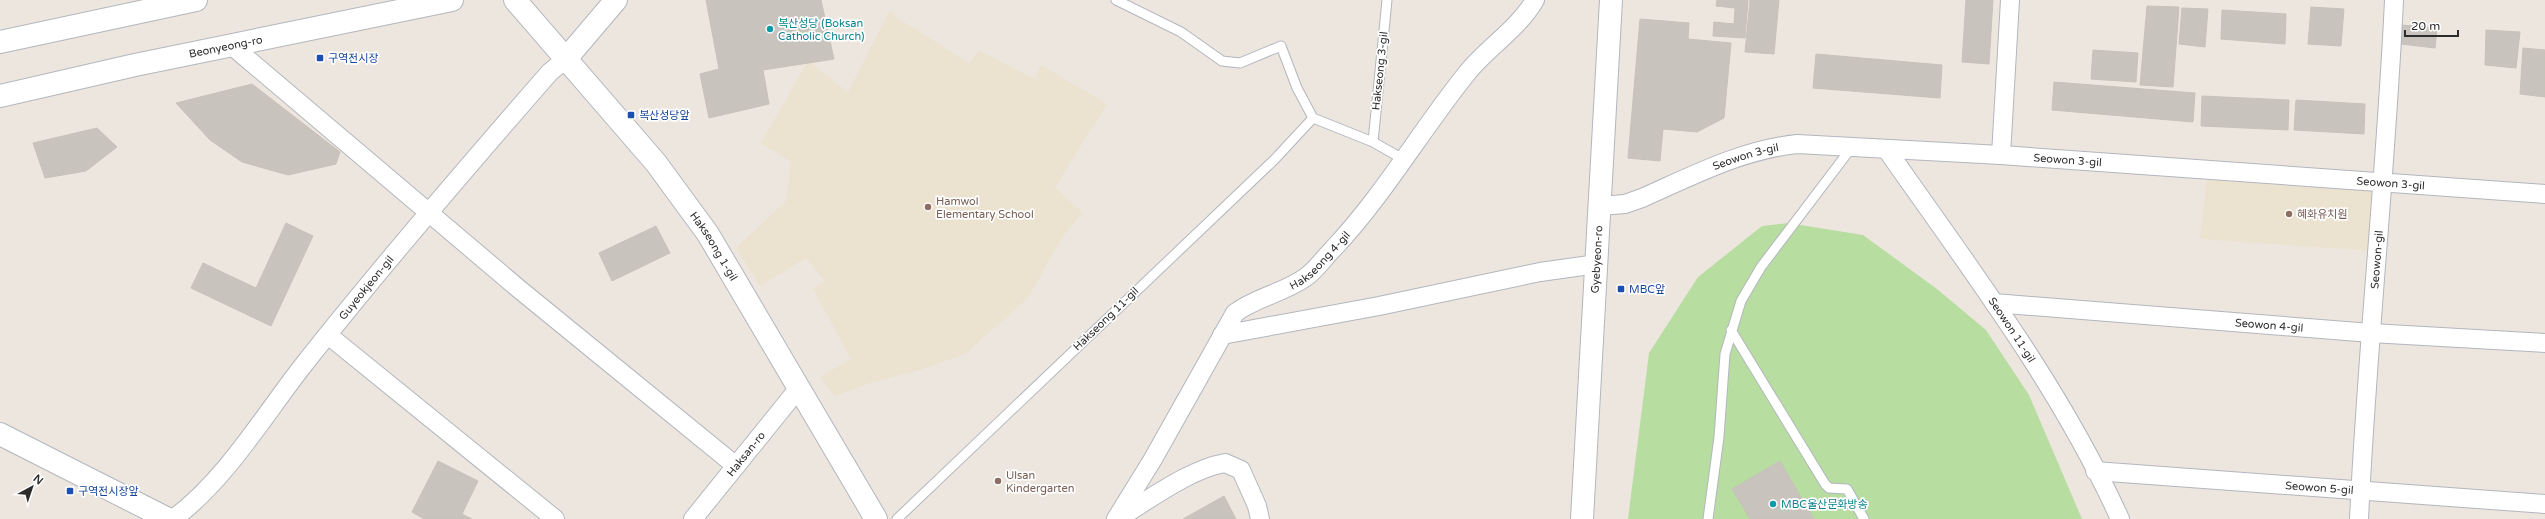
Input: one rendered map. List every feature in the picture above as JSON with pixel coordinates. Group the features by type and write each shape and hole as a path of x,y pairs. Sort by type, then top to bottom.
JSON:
{"street":[{"path":"0,42 196,0"},
{"name":"Beonyeong-ro","path":"0,96 231,45 452,0"},
{"name":"Hakseong 1-gil","path":"515,0 565,60 656,163 708,234 876,519"},
{"path":"565,60 616,0"},
{"name":"Hakseong 4-gil","path":"1116,519 1153,460 1235,313 1245,306 1306,277 1347,234 1388,182 1432,116 1472,66 1527,13 1535,0"},
{"name":"Gyebyeon-ro","path":"1582,519 1611,0"},
{"path":"2001,155 2010,0"},
{"name":"Seowon-gil","path":"2359,519 2371,332 2384,183 2394,0"},
{"path":"231,45 430,212 519,289 736,466"},
{"name":"Guyeokjeon-gil","path":"173,519 196,502 328,335 430,212 550,72 565,60"},
{"name":"Seowon 3-gil","path":"1600,206 1625,204 1642,198 1744,154 1771,147 1797,144 2001,155 2545,194"},
{"name":"Seowon 11-gil","path":"1888,150 1994,303 2056,398 2120,519"},
{"path":"1222,334 1379,306 1540,272 1597,264"},
{"name":"Seowon 4-gil","path":"1994,303 2371,332 2545,343"},
{"path":"328,335 555,519"},
{"name":"Haksan-ro","path":"693,519 798,389"},
{"path":"0,434 168,519"},
{"path":"1116,519 1200,471 1225,463 1230,463 1241,470 1252,494 1260,519"},
{"name":"Seowon 5-gil","path":"2095,471 2360,492 2545,504"}],"lane":[{"path":"1116,0 1181,32 1222,61 1240,63 1281,46 1297,88 1313,118 1373,142 1403,158"},
{"name":"Hakseong 3-gil","path":"1373,142 1387,0"},
{"name":"Hakseong 11-gil","path":"897,519 1275,159 1313,118"},
{"path":"1708,519 1719,437 1725,354 1730,330 1741,301 1761,267 1852,147"},
{"path":"1730,330 1825,484 1829,488 1847,489 1864,519"}],"shaded area":[{"name":"Hamwol Elementary School","path":"890,10 896,17 969,63 979,50 1035,79 1041,65 1107,104 1055,187 1083,213 1063,236 1028,298 965,354 917,371 873,382 835,396 820,377 851,359 813,289 825,281 806,258 760,286 736,248 786,201 791,162 761,143 808,61 848,92"},
{"name":"혜화유치원","path":"2207,176 2376,188 2372,251 2200,239"}],"green space":[{"path":"1788,223 1863,235 1937,289 1986,330 2029,395 2082,519 1628,519 1649,353 1698,277 1762,226"}],"building":[{"name":"복산성당 (Boksan Catholic Church)","path":"706,0 821,0 834,59 763,70 769,104 709,118 700,74 719,69"},
{"path":"1717,0 1748,0 1745,38 1713,36 1714,22 1734,24 1735,8 1716,6"},
{"path":"1750,0 1779,0 1774,54 1745,52"},
{"path":"1966,0 1993,0 1989,64 1962,62"},
{"path":"2147,6 2179,7 2173,87 2140,85"},
{"path":"2311,7 2344,9 2341,46 2308,44"},
{"path":"2182,8 2208,9 2205,47 2179,44"},
{"path":"2222,10 2286,14 2285,44 2221,39"},
{"path":"1640,19 1689,23 1688,39 1731,43 1724,118 1697,132 1663,129 1660,161 1628,158"},
{"path":"2401,25 2437,28 2435,48 2401,44"},
{"path":"2486,30 2520,32 2516,68 2485,65"},
{"path":"2523,48 2545,50 2545,97 2520,94"},
{"path":"2093,50 2138,53 2136,82 2091,79"},
{"path":"1816,54 1942,65 1940,98 1813,88"},
{"path":"2054,82 2195,93 2193,122 2052,110"},
{"path":"252,84 340,152 336,164 288,175 242,162 210,140 176,103"},
{"path":"2202,96 2289,100 2288,130 2201,126"},
{"path":"2296,100 2365,104 2364,134 2294,130"},
{"path":"97,128 117,147 86,171 45,178 33,143"},
{"path":"286,223 313,236 271,326 191,288 203,263 256,288"},
{"path":"656,226 670,253 612,281 599,253"},
{"path":"438,461 478,481 462,514 472,519 424,519 412,512"},
{"name":"MBC울산문화방송","path":"1780,461 1814,519 1750,519 1732,489"},
{"path":"1224,496 1236,519 1183,519"}],"place":[{"name":"복산성당 (Boksan Catholic Church)","path":"770,29"},
{"name":"구역전시장","path":"320,58"},
{"name":"복산성당앞","path":"631,115"},
{"name":"Hamwol Elementary School","path":"928,207"},
{"name":"혜화유치원","path":"2289,214"},
{"name":"MBC앞","path":"1621,289"},
{"name":"Ulsan Kindergarten","path":"998,481"},
{"name":"구역전시장앞","path":"70,491"},
{"name":"MBC울산문화방송","path":"1773,504"}]}
